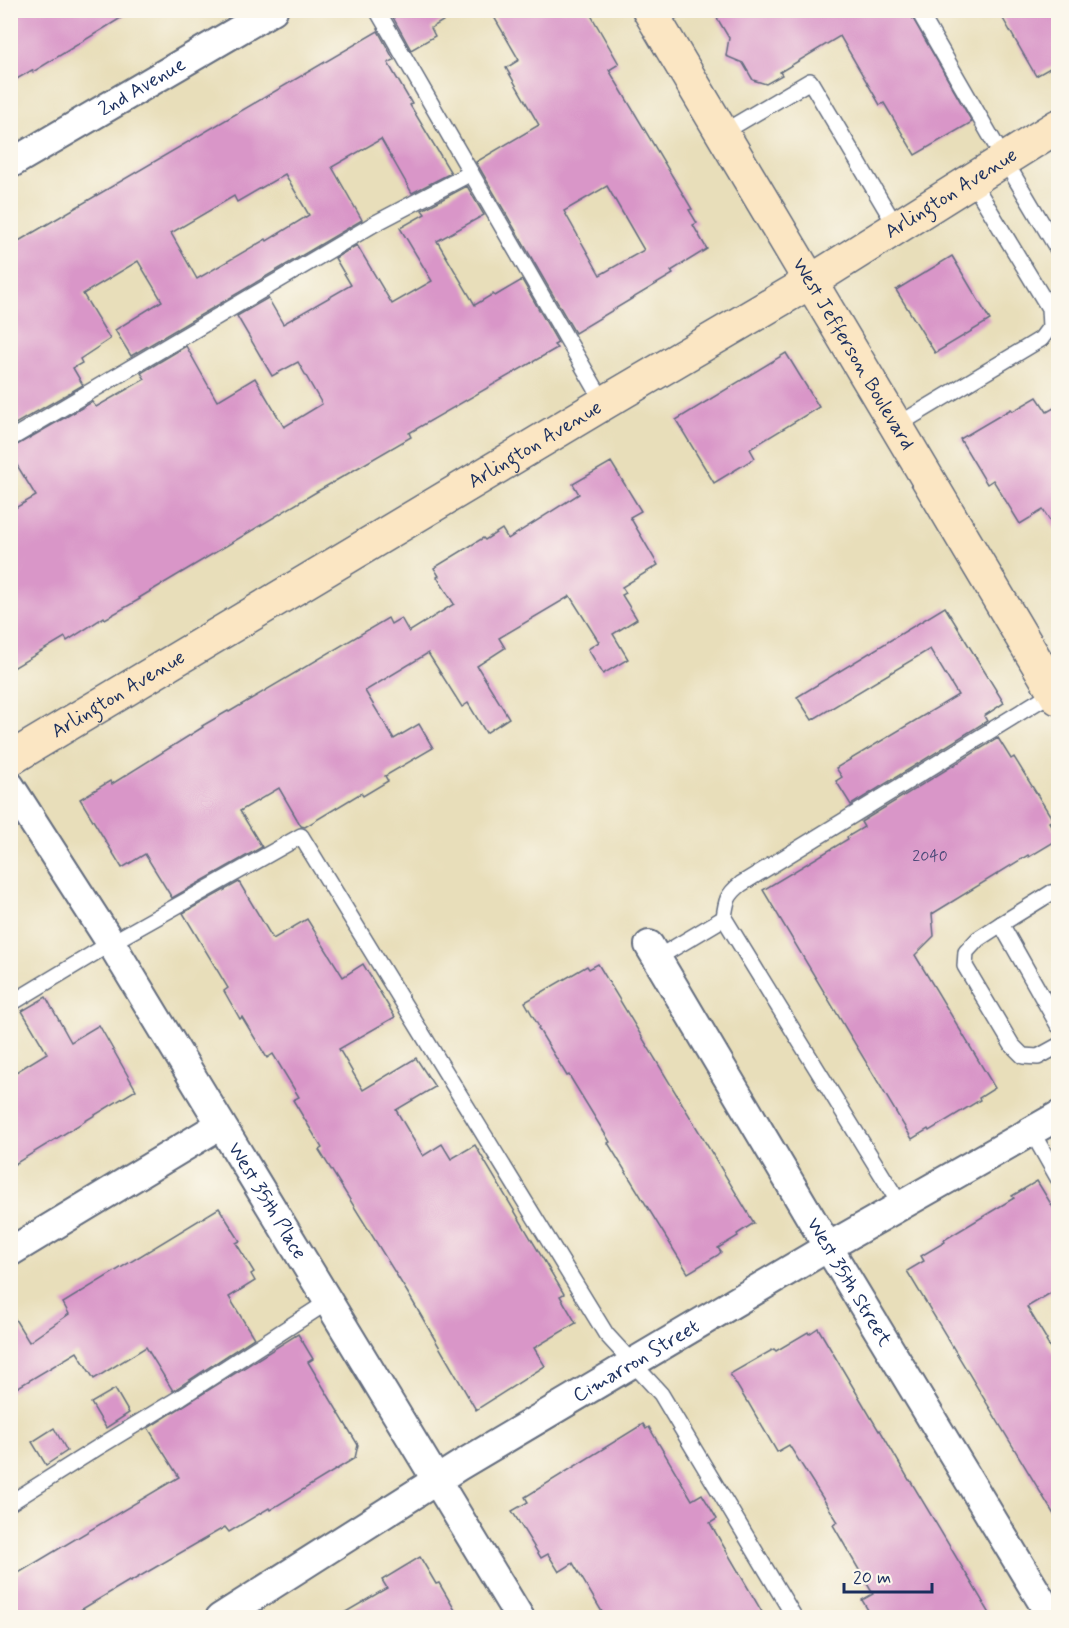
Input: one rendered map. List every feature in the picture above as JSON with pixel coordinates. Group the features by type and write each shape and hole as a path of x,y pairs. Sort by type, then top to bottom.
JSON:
{"main road":[{"name":"West Jefferson Boulevard","path":"660,14 722,133 1057,694"},
{"name":"Arlington Avenue","path":"10,759 810,282 1059,126"}],"street":[{"name":"2nd Avenue","path":"10,164 273,10"},
{"name":"West 35th Place","path":"10,786 111,943 520,1617"},
{"name":"West 35th Street","path":"653,951 828,1247 1052,1617"},
{"name":"Cimarron Street","path":"220,1617 437,1480 828,1247 1059,1116"},
{"path":"10,1252 220,1125"}],"lane":[{"path":"377,10 604,403"},
{"path":"918,10 1059,250"},
{"path":"722,133 810,81 897,228"},
{"path":"10,439 374,224 471,173"},
{"path":"896,426 1041,339 1050,327 1049,308 972,181"},
{"path":"901,1206 724,918 726,900 741,884 1057,694"},
{"path":"10,1004 111,943 301,836 606,1334 661,1395 795,1617"},
{"path":"1059,892 1051,893 978,939 966,951 965,966 1012,1045 1023,1056 1038,1057 1059,1046"},
{"path":"653,951 724,918"},
{"path":"1001,924 1059,1024"},
{"path":"1032,1132 1059,1178"},
{"path":"10,1503 329,1302"}],"building":[{"path":"10,10 134,10 33,72 32,70 10,83"},
{"path":"389,10 461,10 431,28 435,36 411,50"},
{"path":"490,10 588,10 619,64 609,70 692,209 689,210 697,223 693,225 707,249 671,271 673,274 575,333 476,162 539,125 506,68 519,60","holes":["607,186 644,250 600,275 564,211"]},
{"path":"730,10 908,10 972,122 915,155 884,103 880,105 840,36 780,72 782,75 766,84 753,80 743,63 726,56 729,38 717,18"},
{"path":"998,10 1059,10 1059,63 1036,76"},
{"path":"378,31 394,60 388,63 451,173 412,193 381,139 332,167 362,220 131,356 115,330 162,301 138,261 83,294 110,339 80,359 82,363 73,368 83,385 10,427 10,246","holes":["285,174 309,215 197,279 171,233 234,196 237,202"]},
{"path":"467,186 484,215 437,241 475,305 522,280 558,343 554,345 557,348 409,433 411,437 140,599 105,619 104,617 67,641 65,637 10,670 10,511 36,496 10,454 10,449 92,402 96,407 145,379 141,373 186,346 217,401 255,378 284,427 322,404 298,362 272,376 237,316 268,298 283,324 351,285 335,258 357,245 392,304 432,281 400,228 425,214 422,210"},
{"path":"952,256 990,320 935,353 896,290"},
{"path":"786,353 819,407 750,449 755,458 714,483 676,420"},
{"path":"1037,397 1047,412 1059,405 1059,535 1043,510 1020,524 993,480 987,484 960,439 1011,409 1013,411"},
{"path":"611,462 641,511 630,517 658,565 622,587 626,593 622,595 637,619 613,634 628,659 603,674 588,649 599,642 570,596 499,638 505,648 477,666 509,718 486,733 468,703 462,707 428,653 365,691 394,739 419,724 433,748 385,776 388,781 363,796 361,793 305,827 301,826 279,788 240,811 262,847 172,898 145,854 122,868 80,799 110,781 112,784 202,726 388,618 391,624 401,618 409,632 454,604 434,568 502,529 508,539 579,494 573,484"},
{"path":"945,607 1004,703 984,716 987,721 851,805 836,781 842,777 836,768 958,695 930,649 812,720 797,697"},
{"path":"998,738 1011,759 1014,757 1053,820 1049,822 1059,839 1029,857 1028,855 932,914 934,936 915,955 995,1088 979,1098 980,1100 912,1139 763,890 848,839 847,837 864,827 861,822"},
{"path":"239,882 273,939 307,919 343,977 363,964 395,1017 339,1049 363,1090 416,1058 435,1087 396,1110 423,1156 442,1144 451,1159 475,1145 564,1294 560,1296 576,1323 534,1348 545,1366 476,1410 409,1295 319,1150 322,1148 293,1100 299,1097 273,1054 267,1058 242,1017 240,1019 224,991 228,988 183,913"},
{"path":"598,964 754,1223 718,1248 721,1252 718,1255 688,1273 569,1075 567,1076 538,1028 525,1002 587,966 589,969"},
{"path":"46,997 71,1042 99,1025 136,1090 10,1167 11,1075 47,1053 22,1011"},
{"path":"1037,1181 1059,1217 1059,1288 1027,1307 1059,1362 1059,1523 907,1271 924,1261 921,1256 945,1242 944,1240 1014,1198 1012,1196"},
{"path":"219,1208 240,1241 236,1243 254,1272 251,1274 255,1281 229,1297 254,1338 173,1391 146,1347 94,1379 77,1352 10,1392 10,1311 29,1342 69,1314 63,1303"},
{"path":"818,1328 992,1617 872,1617 862,1600 873,1594 833,1525 838,1522 789,1445 777,1452 730,1374"},
{"path":"298,1334 313,1359 308,1362 358,1445 355,1458 270,1510 269,1508 229,1532 225,1527 69,1617 10,1617 10,1578 179,1477 148,1428"},
{"path":"115,1389 129,1413 106,1428 91,1403"},
{"path":"643,1424 646,1429 649,1427 692,1500 702,1494 717,1519 710,1523 765,1617 605,1617 573,1563 559,1572 548,1554 541,1558 512,1511 528,1502 525,1497"},
{"path":"54,1428 67,1451 46,1465 32,1442"},
{"path":"420,1557 459,1617 337,1617 387,1588 382,1580"}]}
